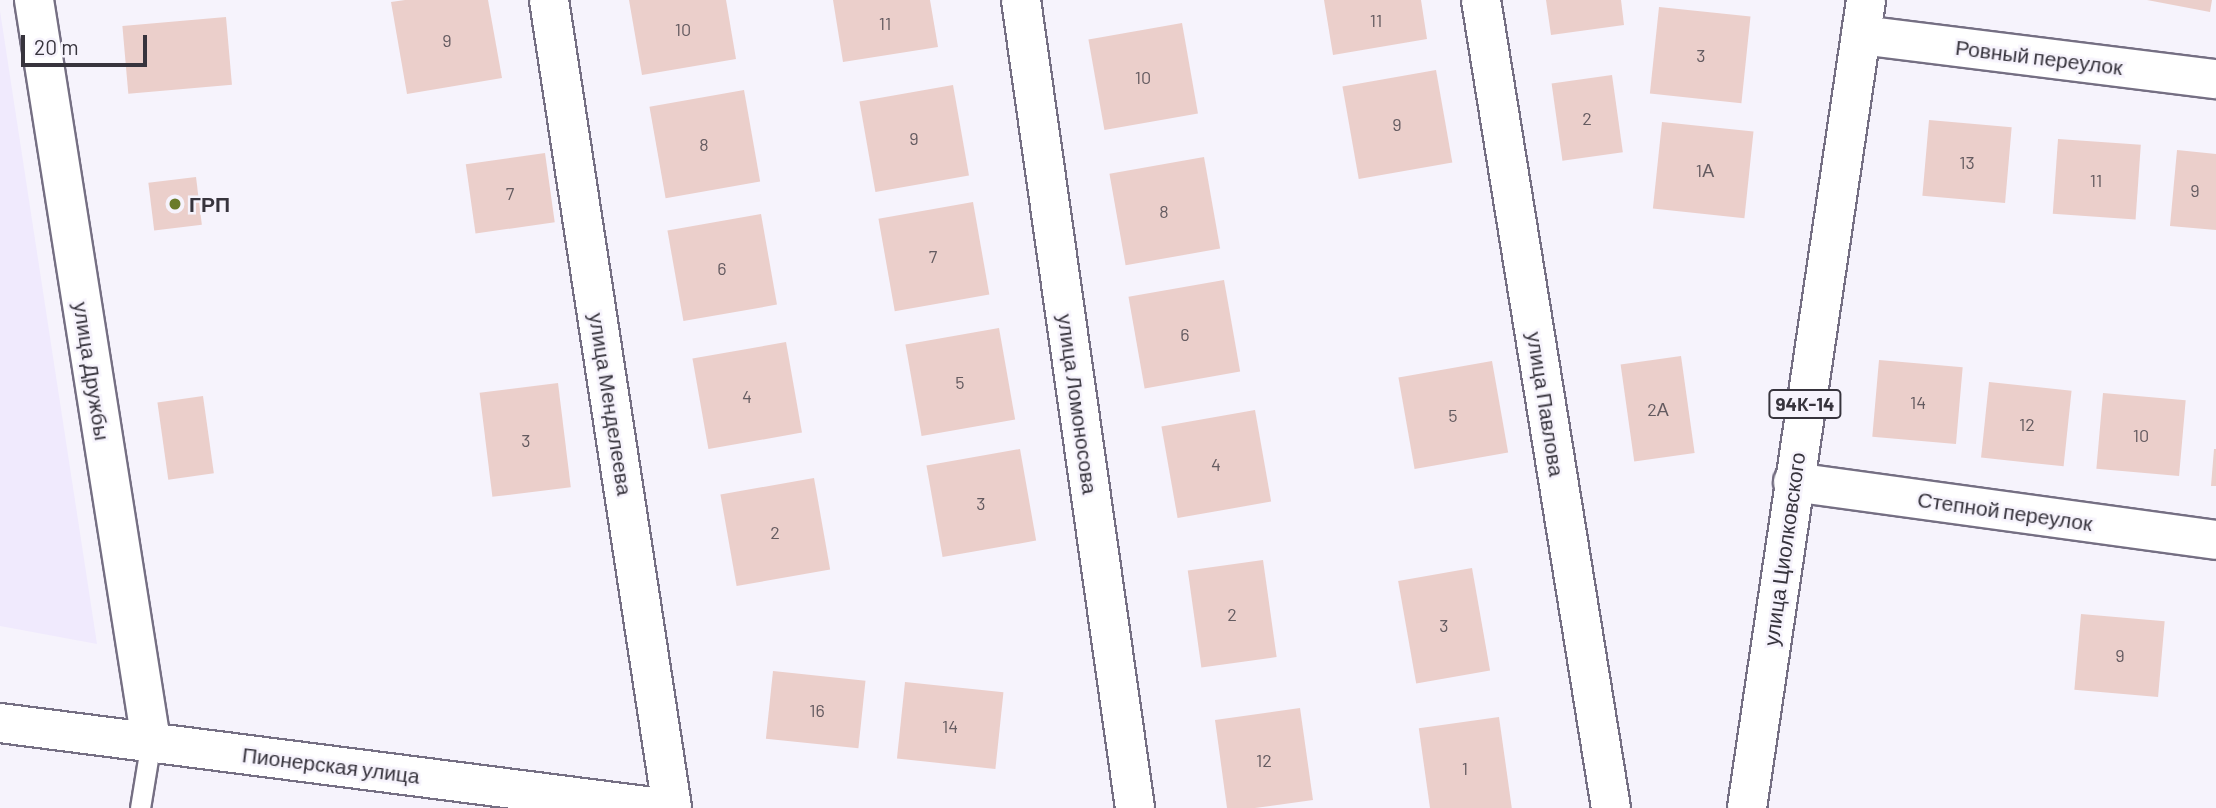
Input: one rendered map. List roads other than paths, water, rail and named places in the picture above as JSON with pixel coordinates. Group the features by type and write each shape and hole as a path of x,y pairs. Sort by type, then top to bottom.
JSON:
{"street":[{"name":"улица Дружбы","path":"34,0 151,741"},
{"name":"улица Менделеева","path":"549,0 672,808"},
{"name":"улица Ломоносова","path":"1021,0 1135,808"},
{"name":"улица Павлова","path":"1481,0 1611,808"},
{"name":"Ровный переулок","path":"1864,17 2216,79"},
{"name":"улица Циолковского","path":"1747,808 1793,482 1864,17"},
{"name":"Степной переулок","path":"1793,482 2216,540"},
{"name":"Пионерская улица","path":"0,723 661,808"}],"lane":[{"path":"140,808 151,741"}],"place":[{"name":"ГРП","path":"175,204"}]}
